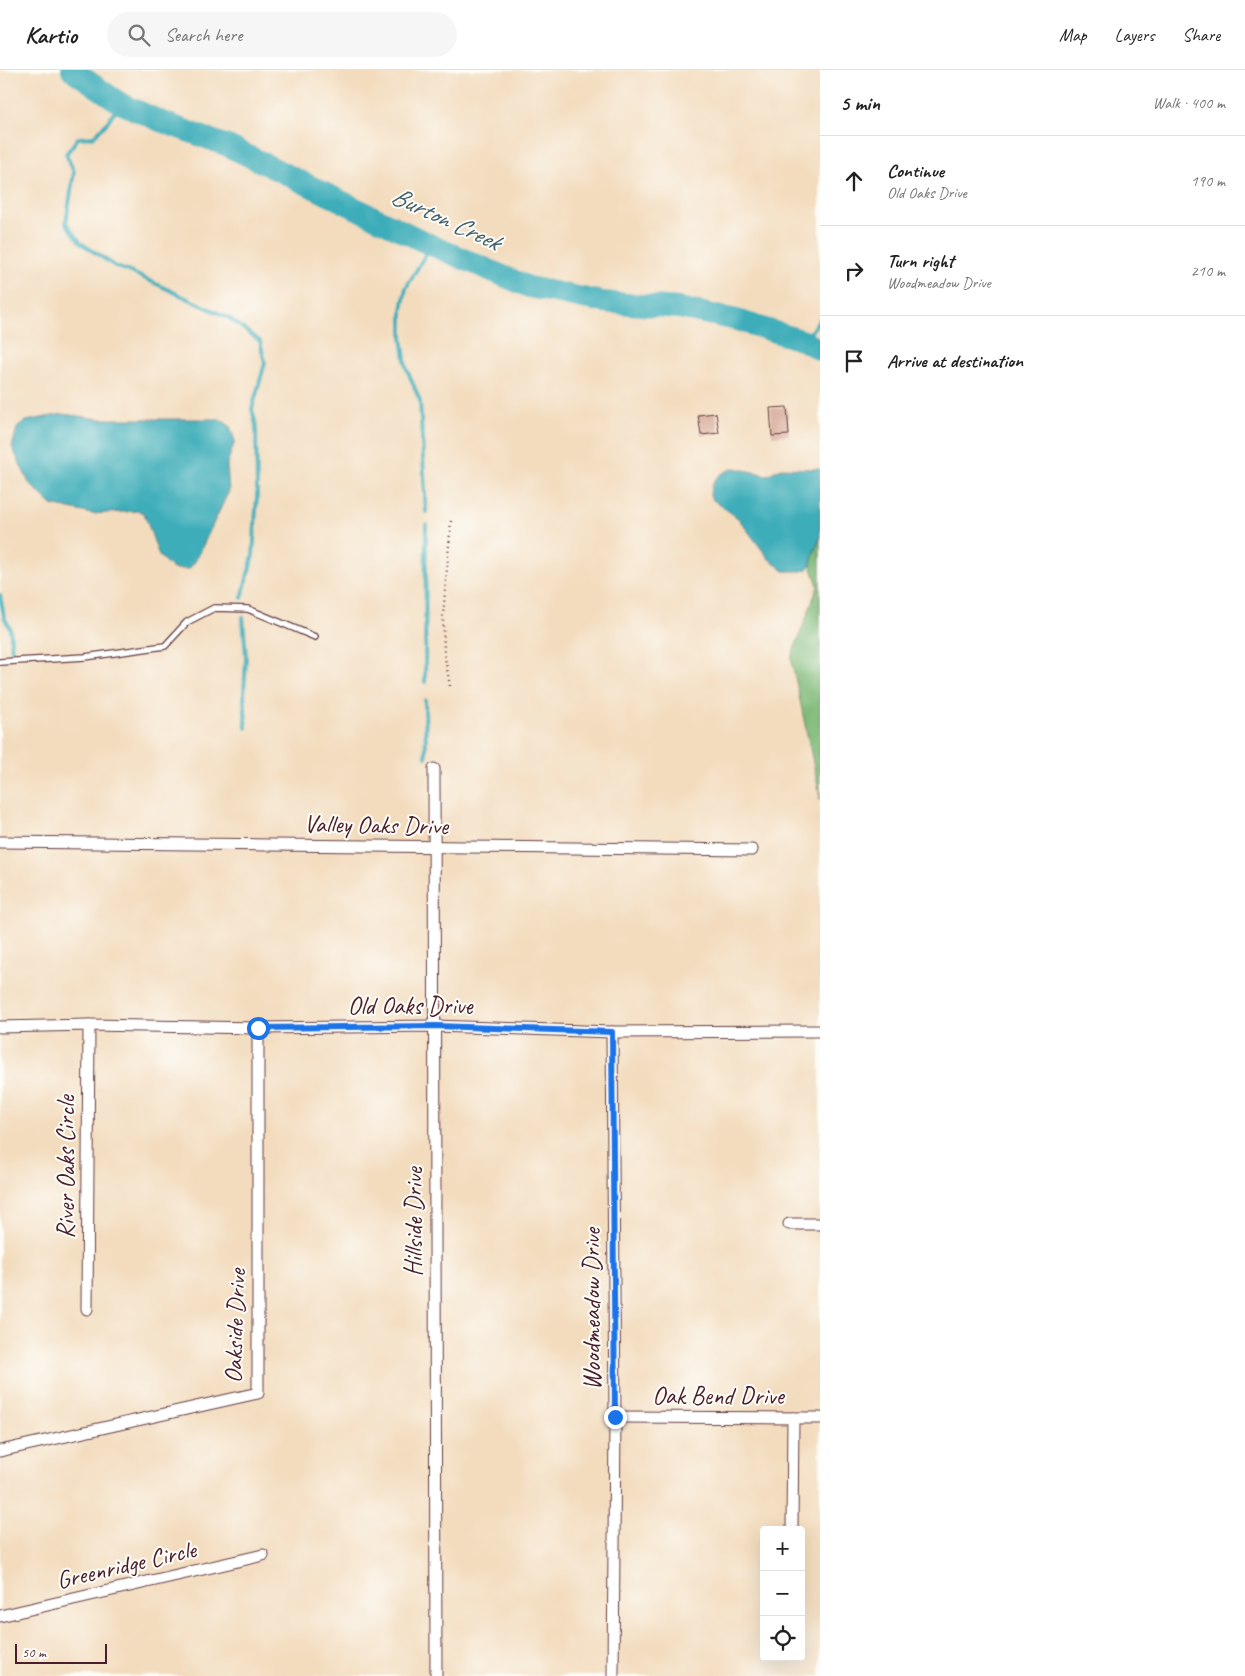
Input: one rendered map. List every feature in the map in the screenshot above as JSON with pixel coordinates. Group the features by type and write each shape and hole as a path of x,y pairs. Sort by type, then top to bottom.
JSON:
{"street":[{"name":"Hillside Drive","path":"434,769 436,1676"},
{"name":"Valley Oaks Drive","path":"0,842 752,850"},
{"name":"Old Oaks Drive","path":"0,1027 89,1025 258,1028 435,1026 612,1032 820,1031"},
{"name":"River Oaks Circle","path":"87,1309 89,1025"},
{"name":"Oakside Drive","path":"0,1451 258,1393 258,1028"},
{"name":"Woodmeadow Drive","path":"612,1032 615,1417 613,1676"},
{"path":"789,1224 820,1224"},
{"name":"Oak Bend Drive","path":"615,1417 820,1418"},
{"path":"792,1526 793,1418"},
{"name":"Greenridge Circle","path":"0,1616 263,1555"}],"lane":[{"path":"0,662 85,657 165,646 186,622 214,608 248,608 315,637"}],"path":[{"path":"450,686 444,652 443,616 451,520"}],"green space":[{"path":"820,538 820,801 791,658 818,586 811,565"}],"water":[{"path":"62,414 101,419 220,419 230,426 235,441 227,464 229,491 196,560 189,569 173,569 159,556 144,513 137,511 92,514 52,505 29,483 12,447 17,428 26,421"},
{"path":"735,468 767,475 781,468 820,469 820,538 811,565 807,569 802,571 784,571 769,559 738,518 713,500 710,495 715,480 721,474"}],"building":[{"path":"787,407 789,435 772,436 770,408"},
{"path":"716,413 719,433 701,435 698,415"}],"waterway":[{"name":"Burton Creek","path":"72,70 120,103 160,121 228,146 431,245 529,287 603,302 679,308 737,320 804,341 820,350"},
{"path":"120,103 106,124 93,137 78,138 66,154 74,172 66,223 81,243 115,266 229,318 260,341 265,363 252,409 256,425 257,495 253,555 242,598"},
{"path":"426,512 420,401 406,367 402,337 402,310 406,288 431,245"},
{"path":"804,341 820,319"},
{"path":"425,682 426,525"},
{"path":"0,595 4,617 10,628 12,652"},
{"path":"243,617 246,657 244,694 246,728"},
{"path":"425,700 426,757"}],"route":[{"path":"258,1028 435,1026 612,1032 615,1417"}]}
